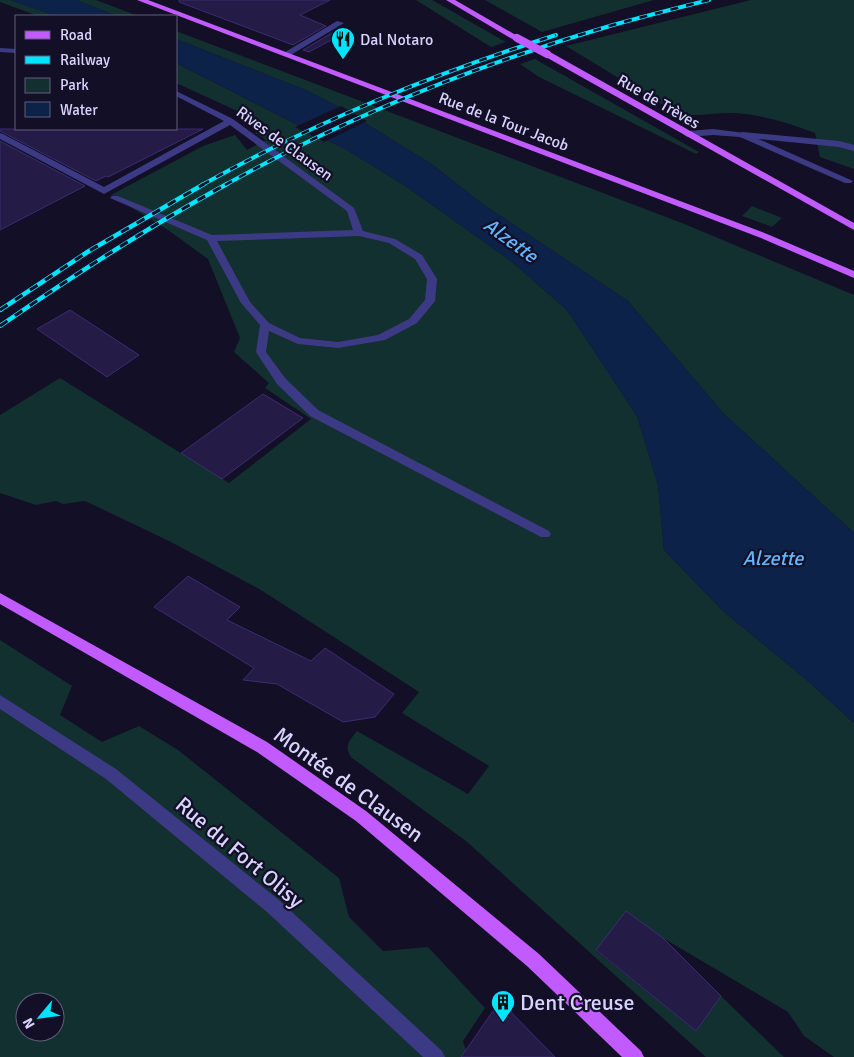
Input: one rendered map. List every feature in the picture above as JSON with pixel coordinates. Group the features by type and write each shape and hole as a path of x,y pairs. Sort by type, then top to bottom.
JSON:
{"main road":[{"name":"Rue de la Tour Jacob","path":"141,0 755,233 854,275"},
{"name":"Rue de Trèves","path":"450,0 854,227"},
{"name":"Montée de Clausen","path":"0,598 262,747 361,816 533,960 635,1057"}],"street":[{"path":"286,54 340,23"},
{"path":"0,50 15,51"},
{"name":"Rives de Clausen","path":"178,94 230,120 351,210 359,234"},
{"path":"0,136 104,191 230,120"},
{"path":"687,134 713,132 854,148"},
{"path":"742,135 848,181"},
{"path":"115,198 211,238 359,234 392,241 419,257 432,279 430,302 413,322 380,338 338,345 298,340 265,325 246,303 211,238"},
{"path":"265,325 260,352 281,381 314,413 546,534"},
{"name":"Rue du Fort Olisy","path":"0,701 111,774 273,906 436,1057"}],"green space":[{"path":"0,0 11,0 53,15 35,15 0,2"},
{"path":"76,0 96,0 135,15 114,15"},
{"path":"416,0 432,0 506,42 491,47"},
{"path":"485,0 654,0 542,32"},
{"path":"751,0 854,0 854,169 820,157 815,133 786,123 735,113 690,115 676,113 566,46"},
{"path":"178,32 682,223 854,295 854,533 724,414 628,301 481,203 433,165 339,107 308,91 178,40"},
{"path":"535,59 699,152 696,154 539,77 520,64"},
{"path":"178,64 347,150 407,187 511,261 567,310 637,416 658,485 664,550 723,611 809,682 854,723 854,1057 834,1057 804,1036 788,1012 663,938 626,911 596,951 696,1031 721,996 784,1057 706,1057 466,841 352,758 348,751 348,744 357,731 468,794 489,766 402,713 419,692 261,590 167,540 85,501 63,504 56,501 36,505 0,493 0,415 60,378 229,483 311,419 265,388 269,383 234,352 240,338 208,259 168,230 111,195 203,146 235,135 247,150 266,140 255,133 268,125 178,84"},
{"path":"752,206 782,218 772,227 742,216"},
{"path":"0,640 72,686 60,715 102,742 139,726 178,750 339,878 349,917 383,951 428,947 485,1008 463,1041 468,1057 0,1057"}],"water":[{"path":"11,0 76,0 114,15 53,15"},
{"name":"Alzette","path":"178,40 308,91 339,107 433,165 481,203 628,301 724,414 854,533 854,723 809,682 723,611 664,550 658,485 637,416 567,310 511,261 407,187 347,150 178,64"}],"pier":[{"path":"341,106 367,121 324,142 295,127"}],"building":[{"path":"179,0 330,0 300,15 326,26 293,45 179,2"},
{"path":"337,30 344,33 309,52 303,50"},
{"path":"0,129 203,129 108,177 106,176 96,181 0,131"},
{"path":"0,141 85,186 0,230"},
{"path":"70,310 139,355 107,377 37,329"},
{"path":"263,394 303,418 222,479 181,453"},
{"path":"188,576 240,607 227,620 311,661 325,648 394,694 375,717 343,722 277,684 243,680 254,668 154,607"},
{"path":"626,911 663,938 721,996 696,1031 596,950"},
{"name":"Dent Creuse","path":"500,1001 555,1057 461,1057"}],"railway":[{"path":"225,185 318,137 414,94 563,40 709,0"},
{"path":"202,185 288,140 375,101 464,66 556,35"},
{"path":"0,310 89,251 204,184"},
{"path":"0,326 112,252 227,184"}],"place":[{"name":"Dal Notaro","path":"343,60"},
{"name":"Dent Creuse","path":"503,1023"}]}
